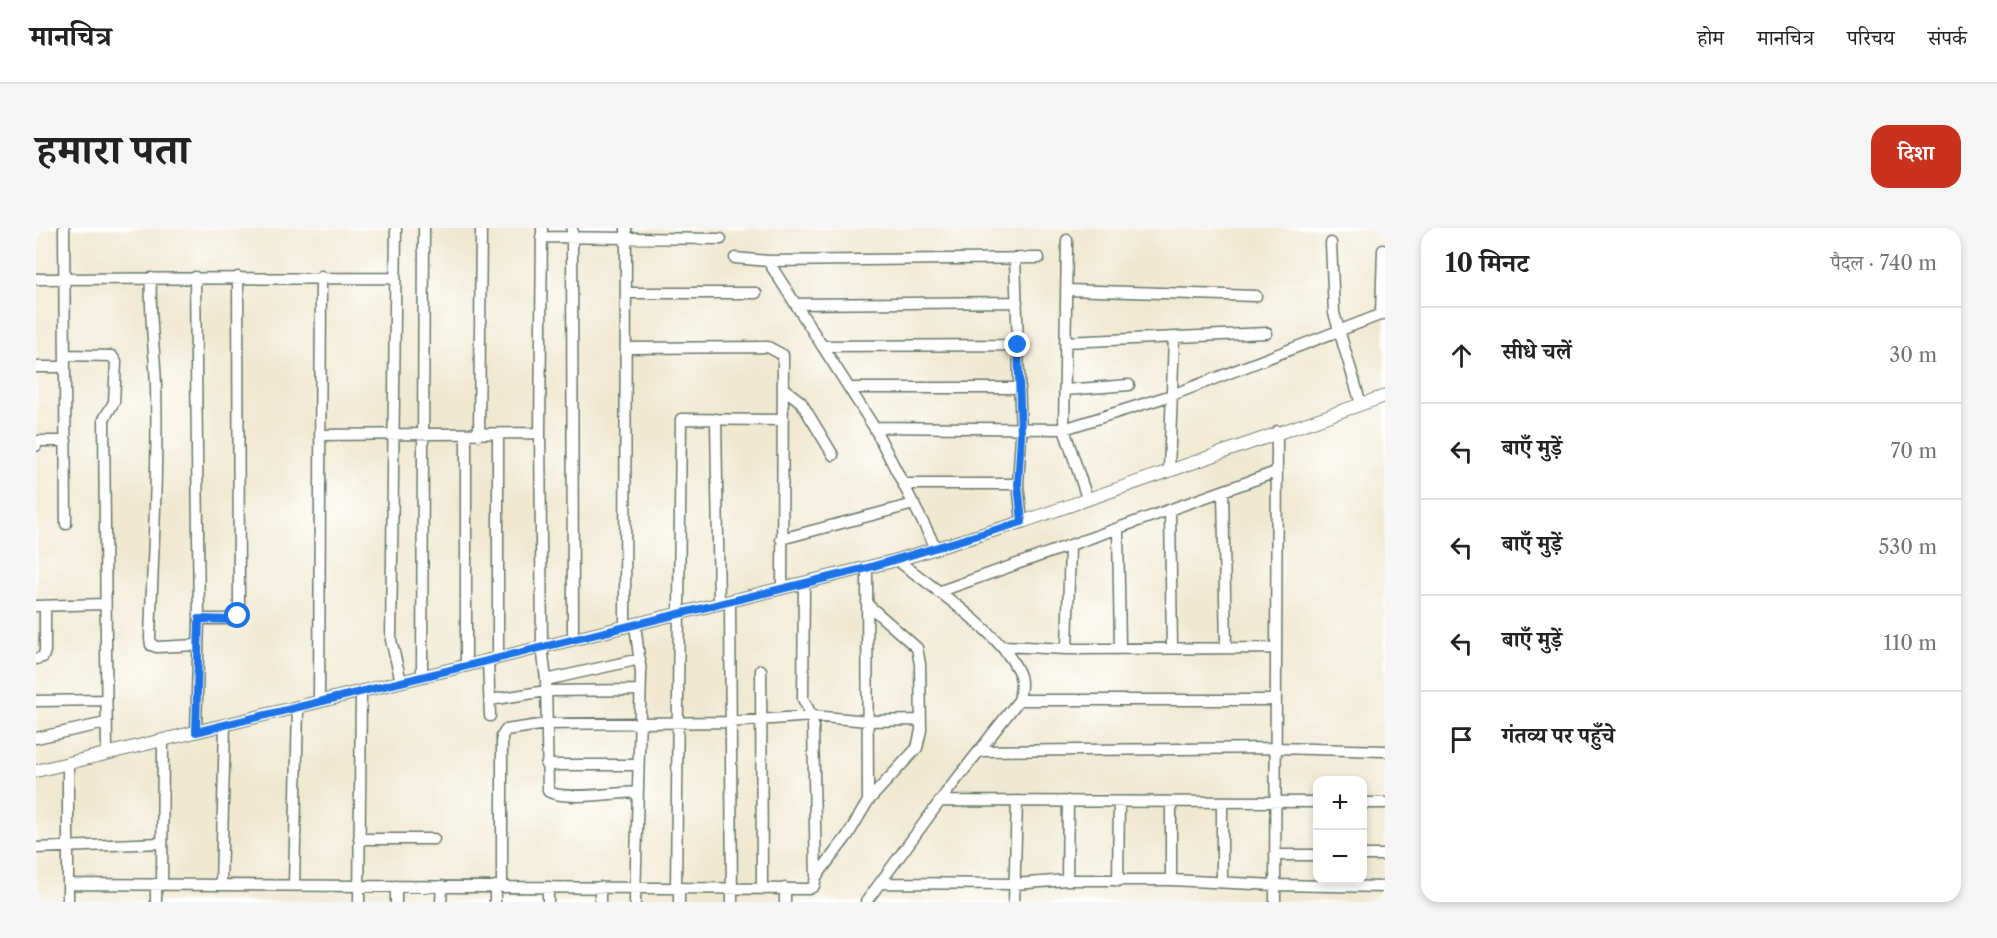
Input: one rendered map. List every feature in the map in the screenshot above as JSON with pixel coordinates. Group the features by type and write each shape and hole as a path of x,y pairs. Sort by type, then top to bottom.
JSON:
{"street":[{"path":"64,228 66,524"},
{"path":"396,228 391,640 401,681"},
{"path":"422,676 421,434 424,228"},
{"path":"479,435 481,228"},
{"path":"637,792 552,794 546,786 540,433 542,232 721,239"},
{"path":"572,233 573,639"},
{"path":"626,234 630,625 640,658 635,902"},
{"path":"1067,240 1064,429 1087,498"},
{"path":"1331,243 1334,314 1361,404"},
{"path":"874,427 1064,429 1172,395 1383,314 1383,250"},
{"path":"735,258 768,261 1039,258"},
{"path":"1015,258 1020,388 1018,484 1022,522"},
{"path":"768,261 874,427 936,548"},
{"path":"36,279 321,276 395,278"},
{"path":"319,700 321,276"},
{"path":"199,619 234,620 238,616 239,609 238,277"},
{"path":"151,278 149,313 156,409 150,638 151,645 157,647 197,645"},
{"path":"195,278 199,619 196,732"},
{"path":"1066,290 1256,296"},
{"path":"627,293 756,292"},
{"path":"795,304 1017,302"},
{"path":"1065,342 1267,333"},
{"path":"1169,470 1174,338"},
{"path":"822,346 1018,345"},
{"path":"627,348 776,349 783,355 782,588"},
{"path":"65,355 112,356 116,362 114,402 104,414 107,754"},
{"path":"36,367 65,367"},
{"path":"1065,390 1129,385"},
{"path":"783,388 801,402 833,455"},
{"path":"849,388 1020,388"},
{"path":"36,771 897,560 1022,522 1277,431 1385,396"},
{"path":"679,902 677,722 681,419 783,420"},
{"path":"716,419 731,722 732,902"},
{"path":"1275,902 1277,431"},
{"path":"320,435 540,433"},
{"path":"490,716 498,434"},
{"path":"466,435 466,665"},
{"path":"36,446 36,441 66,441"},
{"path":"938,592 1276,472"},
{"path":"905,484 1018,484"},
{"path":"1223,491 1226,648"},
{"path":"782,539 914,504"},
{"path":"1170,510 1172,648"},
{"path":"1118,529 1120,648"},
{"path":"1068,649 1070,546"},
{"path":"866,902 1019,700 1022,685 1018,670 1002,646 897,560"},
{"path":"867,568 868,801"},
{"path":"69,884 636,886 809,889 814,886 816,877 812,716 803,699 804,583"},
{"path":"36,659 43,657 45,651 41,606 104,604"},
{"path":"816,877 848,835 868,801 917,748 921,739 920,664 917,648 867,604"},
{"path":"1002,646 1068,649 1276,648"},
{"path":"490,700 640,658"},
{"path":"761,670 762,888"},
{"path":"546,686 640,690"},
{"path":"359,902 361,691"},
{"path":"36,701 106,700"},
{"path":"1019,700 1276,700"},
{"path":"294,885 298,707"},
{"path":"495,902 498,886 502,736 506,730 546,724 731,722 812,716 868,721 920,720"},
{"path":"36,738 106,723"},
{"path":"221,885 225,725"},
{"path":"156,902 162,843 163,740"},
{"path":"980,751 1276,748 1385,751"},
{"path":"68,764 68,902"},
{"path":"546,765 637,765"},
{"path":"941,801 1313,802"},
{"path":"1014,902 1017,801"},
{"path":"1068,801 1068,880"},
{"path":"1118,880 1119,802"},
{"path":"1171,802 1171,880"},
{"path":"1222,802 1222,882"},
{"path":"1367,803 1385,803"},
{"path":"359,839 434,839"},
{"path":"36,848 162,843"},
{"path":"1275,855 1313,855"},
{"path":"1367,855 1385,855"},
{"path":"882,883 1016,884 1068,880 1171,880 1385,887"},
{"path":"396,886 396,902"},
{"path":"441,902 442,886"},
{"path":"548,887 548,902"},
{"path":"600,887 600,902"},
{"path":"785,888 785,902"}],"route":[{"path":"238,616 234,620 199,619 196,732 319,700 867,568 1022,522 1018,484 1021,436 1018,345"}]}
